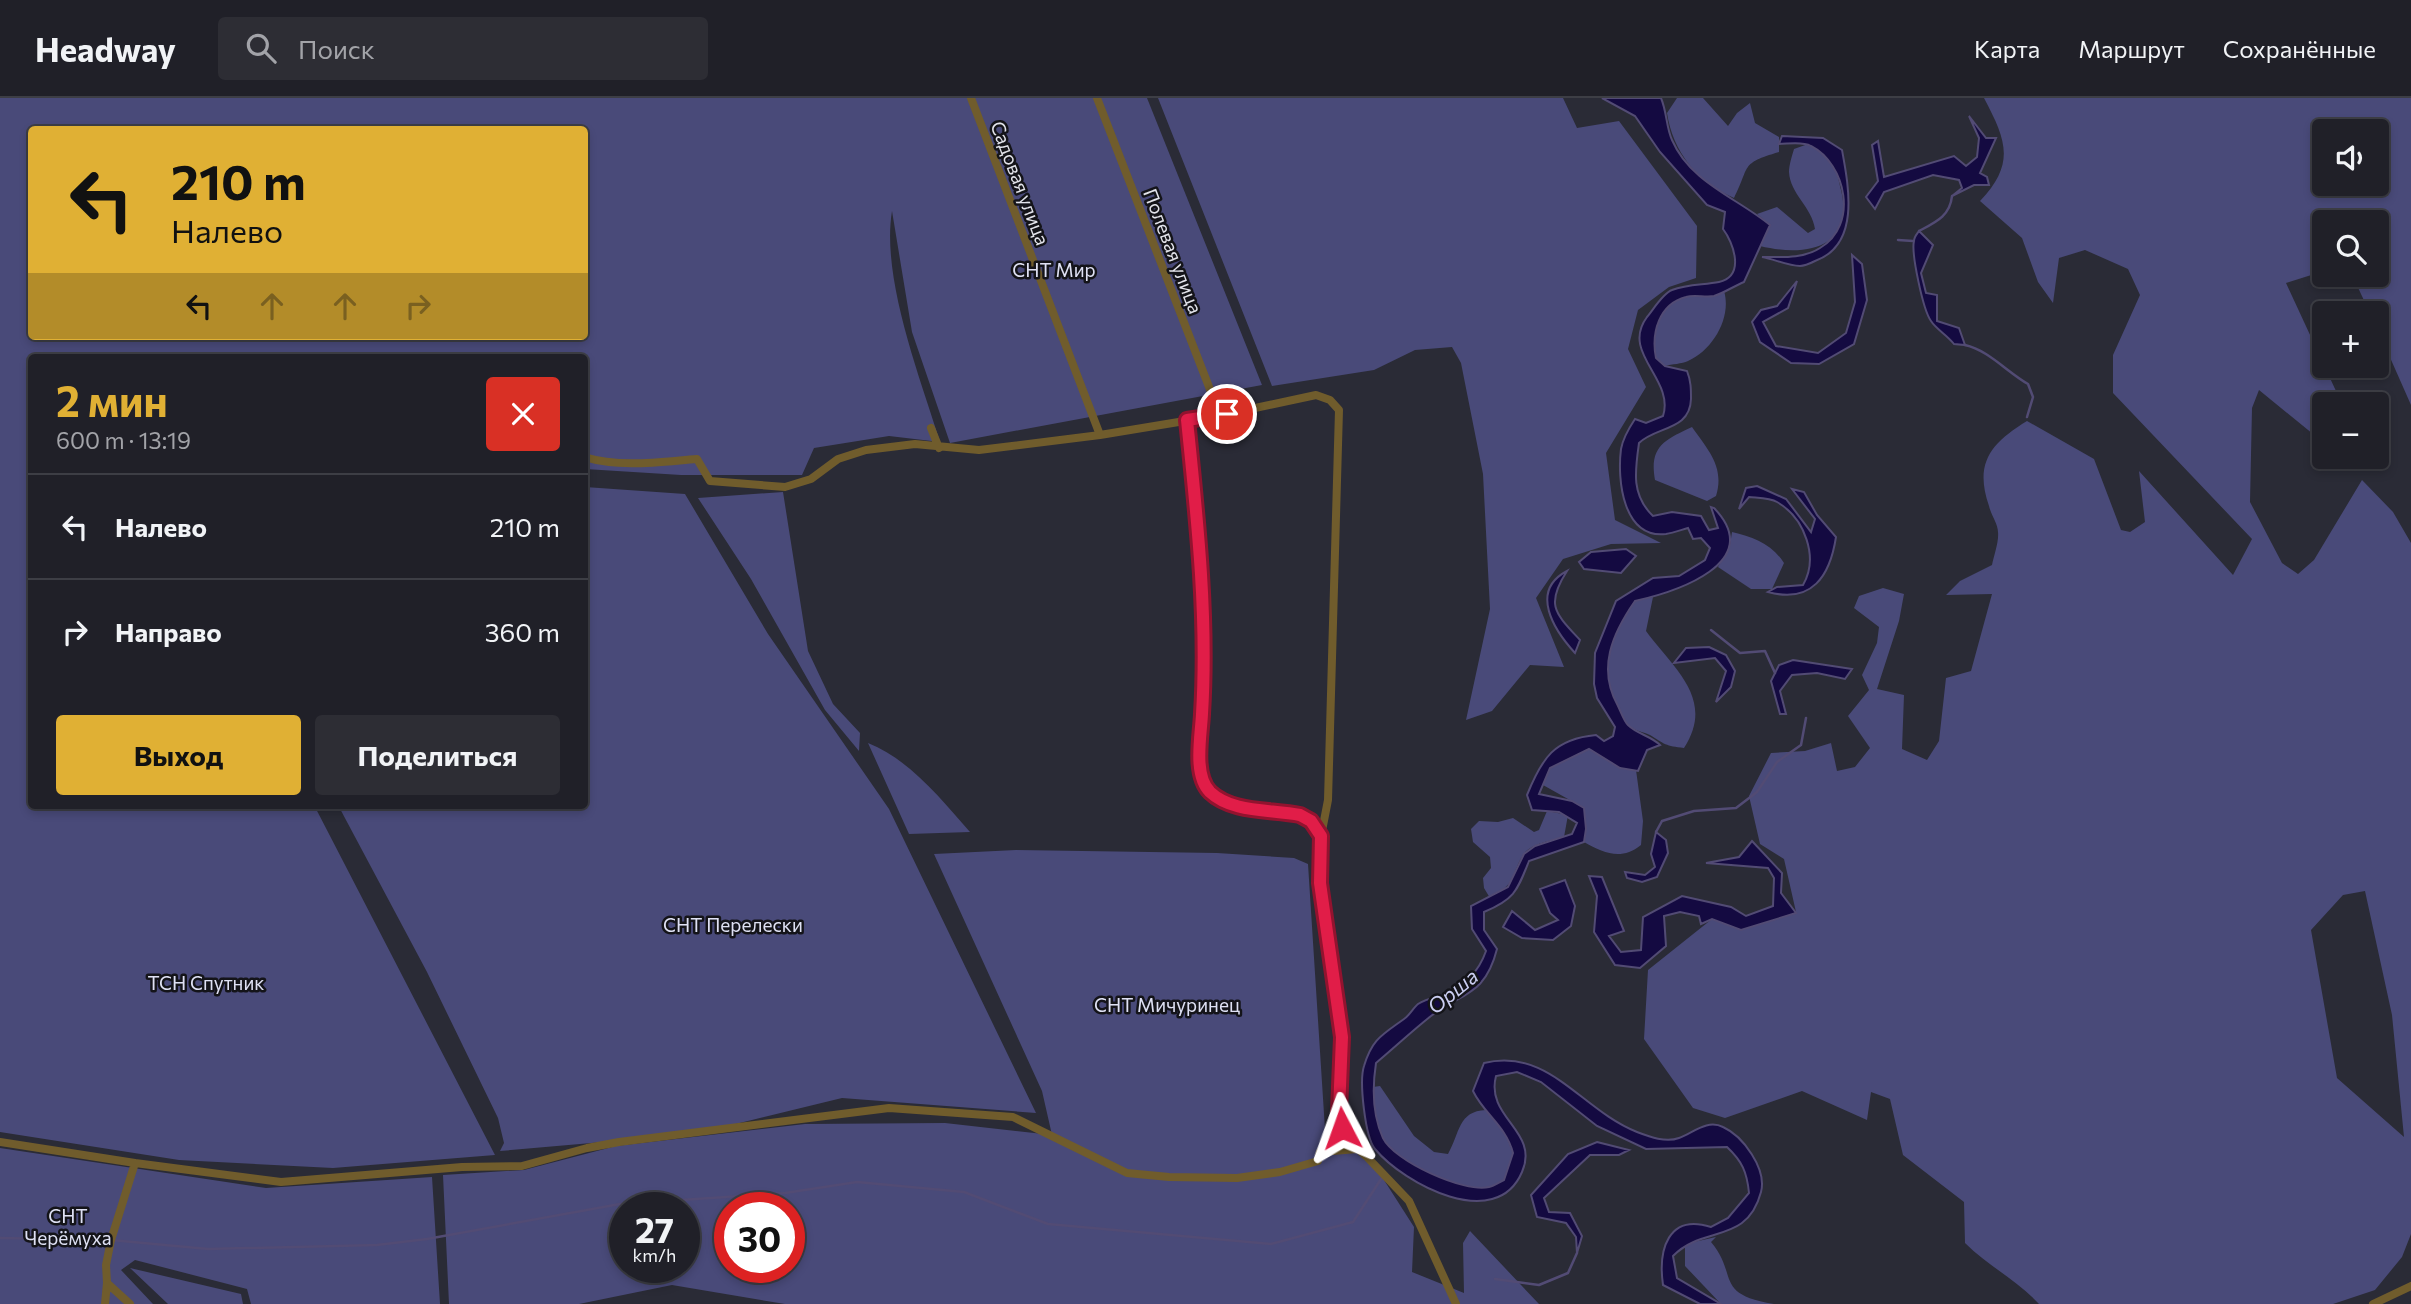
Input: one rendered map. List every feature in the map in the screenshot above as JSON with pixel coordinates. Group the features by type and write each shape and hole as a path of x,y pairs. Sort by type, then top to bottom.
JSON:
{"street":[{"name":"Садовая улица","path":"971,98 1100,435"},
{"name":"Полевая улица","path":"1097,98 1211,392 1217,416"},
{"path":"588,458 640,464 697,459 710,481 785,487 811,479 838,459 866,450 915,444 979,450 1100,435 1217,416 1316,395 1330,400 1339,410 1328,800 1321,836 1320,883 1342,1037 1339,1111 1345,1138 1409,1201 1456,1304"},
{"path":"1187,420 1199,543 1204,679 1199,756 1205,785 1224,804 1300,815 1311,821 1321,836"},
{"path":"931,428 939,448"},
{"path":"0,1142 281,1182 462,1167 522,1166 620,1142 888,1108 1013,1117 1127,1173 1237,1178 1280,1172 1318,1161 1320,1152 1342,1128"},
{"path":"1320,1152 1357,1149"},
{"path":"105,1304 106,1265 111,1240 135,1163"},
{"path":"107,1283 130,1304"},
{"path":"2372,1304 2411,1286"}],"green space":[{"path":"0,98 1147,98 1262,385 950,443 912,332 892,211 890,237 897,296 913,358 940,442 889,436 814,448 802,475 681,475 588,469 588,354 28,354 28,809 316,809 495,1155 333,1168 179,1160 0,1132"},
{"path":"1158,98 1563,98 1577,128 1619,121 1697,226 1696,278 1669,287 1638,310 1628,349 1646,387 1606,453 1615,520 1661,543 1611,544 1563,559 1536,598 1564,667 1530,665 1492,711 1466,720 1490,609 1483,474 1461,363 1452,347 1415,350 1374,370 1272,386"},
{"path":"1677,98 1703,98 1728,126 1737,113 1750,103 1755,123 1779,137 1779,152 1757,160 1748,167 1734,198 1698,174 1681,153 1667,113"},
{"path":"1984,98 2411,98 2411,405 2389,355 2389,301 2364,301 2358,287 2389,287 2389,210 2312,210 2312,275 2286,283 2312,339 2312,378 2330,378 2336,392 2312,392 2312,433 2259,390 2252,408 2250,502 2282,563 2298,574 2314,560 2362,480 2393,512 2411,543 2411,1234 2402,1257 2375,1290 2333,1304 2039,1304 1965,1243 1964,1202 1903,1155 1890,1099 1871,1092 1867,1120 1802,1091 1725,1118 1693,1108 1644,1039 1648,970 1712,919 1741,929 1796,912 1784,859 1760,844 1749,796 1771,753 1805,751 1831,743 1837,771 1855,767 1870,748 1848,716 1869,690 1862,675 1877,643 1879,627 1854,608 1859,596 1883,588 1904,594 1899,621 1877,689 1904,695 1902,749 1927,760 1939,741 1946,678 1971,671 1992,594 1946,595 1960,581 1992,565 1998,532 1985,491 1985,466 1995,446 2014,429 2027,421 2094,459 2121,530 2130,532 2145,522 2139,471 2233,575 2252,539 2113,393 2113,355 2140,295 2128,269 2085,250 2059,258 2053,303 2038,282 2022,238 1980,201 1999,175 2003,163 2004,151 1998,126","holes":["2365,891 2392,1015 2404,1137 2337,1078 2311,930 2343,895"]},
{"path":"1808,144 1829,157 1834,166 1841,190 1841,225 1833,237 1809,249 1760,246 1770,225 1757,214 1777,207 1808,233 1815,229 1810,214 1793,187 1789,172 1794,149"},
{"path":"1724,291 1726,301 1723,322 1705,349 1688,361 1665,366 1656,358 1656,330 1669,306 1686,297"},
{"path":"1692,427 1717,467 1716,496 1707,501 1655,480 1654,460 1661,446"},
{"name":"СНТ Перелески","path":"588,487 685,494 768,634 889,809 1036,1113 842,1098 695,1134 500,1151 504,1143 498,1118 427,972 340,809 588,809"},
{"path":"783,492 808,651 833,704 860,733 859,751 825,710 751,579 698,498"},
{"path":"1732,532 1761,542 1774,551 1784,563 1772,589 1751,589 1718,567 1730,545"},
{"path":"1653,597 1646,631 1678,671 1693,699 1693,730 1684,748 1666,744 1629,726 1618,707 1608,678 1609,652 1626,614 1635,601"},
{"path":"868,743 911,770 936,793 970,832 909,834"},
{"path":"1589,749 1620,768 1636,770 1643,821 1641,845 1634,850 1612,854 1584,842 1584,808 1543,785 1550,768"},
{"path":"1547,811 1568,815 1564,837 1542,843 1527,851 1509,883 1490,898 1484,888 1483,878 1491,868 1490,857 1473,842 1471,829 1479,821 1498,822 1513,818 1534,832 1539,830"},
{"name":"СНТ Мичуринец","path":"1016,850 1217,853 1294,858 1308,864 1326,1145 1368,1155 1414,1227 1412,1272 1464,1293 1463,1243 1470,1231 1539,1304 785,1304 672,1285 579,1304 449,1304 443,1175 524,1170 616,1146 805,1124 945,1123 1052,1135 1042,1091 934,854"},
{"path":"1380,1086 1414,1136 1434,1152 1448,1154 1465,1119 1477,1111 1486,1110 1501,1124 1513,1153 1504,1180 1489,1187 1478,1188 1448,1181 1416,1166 1391,1149 1379,1128 1374,1106 1373,1087"},
{"name":"СНТ Черёмуха","path":"0,1148 266,1188 432,1177 440,1304 251,1304 247,1289 135,1260 121,1270 153,1304 0,1304"},
{"path":"1716,1237 1711,1242 1735,1289 1755,1300 1774,1304 1721,1304 1685,1266 1685,1244"},
{"path":"130,1268 241,1294 243,1304 168,1304"}],"water":[{"name":"Орша","path":"1602,98 1661,98 1672,140 1690,167 1715,188 1770,225 1744,282 1714,296 1686,297 1669,306 1663,313 1656,330 1656,358 1665,366 1687,371 1691,399 1685,417 1679,423 1639,443 1636,482 1641,500 1653,516 1672,512 1701,516 1709,530 1718,528 1711,507 1714,508 1727,527 1730,544 1723,559 1709,572 1672,590 1635,601 1627,613 1610,652 1608,665 1612,692 1628,725 1660,745 1647,750 1638,771 1620,768 1589,749 1550,768 1539,794 1572,801 1584,808 1584,842 1529,861 1514,893 1484,912 1484,930 1497,949 1486,976 1471,991 1431,1016 1376,1063 1374,1101 1383,1138 1390,1147 1431,1173 1478,1188 1504,1180 1513,1153 1505,1135 1473,1091 1484,1063 1507,1060 1546,1072 1617,1122 1663,1140 1684,1136 1711,1125 1731,1131 1752,1154 1760,1173 1761,1192 1754,1209 1746,1220 1735,1227 1697,1240 1673,1256 1677,1278 1721,1304 1700,1304 1663,1285 1662,1259 1669,1238 1676,1230 1685,1225 1696,1224 1711,1227 1728,1218 1749,1193 1743,1167 1727,1147 1646,1149 1597,1126 1541,1082 1517,1072 1496,1076 1495,1091 1498,1103 1519,1135 1526,1158 1522,1172 1509,1190 1492,1199 1472,1201 1427,1188 1389,1163 1371,1143 1364,1109 1364,1066 1374,1043 1418,1004 1451,992 1464,983 1475,972 1483,958 1486,951 1472,929 1471,906 1508,887 1524,854 1535,846 1572,834 1577,823 1559,812 1532,810 1527,795 1544,761 1560,746 1582,737 1596,735 1604,741 1613,736 1615,727 1597,698 1594,684 1595,653 1616,601 1653,578 1679,576 1705,560 1710,548 1701,538 1693,539 1688,528 1666,534 1652,533 1640,527 1626,505 1620,462 1623,441 1635,419 1646,423 1663,416 1665,403 1662,390 1643,354 1640,330 1647,317 1669,292 1678,288 1719,282 1732,273 1735,258 1723,229 1725,212 1707,205 1660,152 1635,116"},
{"path":"1969,116 1986,138 1996,138 1980,173 1987,177 1989,185 1974,185 1952,196 1962,188 1959,180 1933,175 1884,192 1875,209 1866,197 1878,181 1872,145 1878,141 1884,177 1954,156 1966,166 1977,157 1979,138"},
{"path":"1782,136 1823,138 1842,150 1845,165 1848,214 1845,229 1839,242 1829,253 1802,266 1762,257 1799,256 1820,248 1832,238 1840,225 1844,210 1843,195 1833,166 1823,155 1807,144 1779,144"},
{"path":"1919,231 1933,245 1921,273 1926,293 1937,295 1937,321 1959,328 1965,345 1954,344 1933,324 1928,315 1914,257 1914,240"},
{"path":"1852,255 1862,264 1867,300 1854,344 1819,364 1791,363 1760,342 1752,322 1761,310 1777,306 1797,281 1788,308 1763,322 1776,346 1818,353 1846,333 1855,302"},
{"path":"1757,486 1786,499 1811,532 1815,519 1792,489 1804,492 1817,515 1836,537 1829,564 1823,575 1807,590 1783,595 1768,592 1777,587 1803,585 1810,563 1809,551 1802,528 1787,509 1777,502 1749,497 1739,509 1746,488"},
{"path":"1626,549 1636,556 1621,573 1584,569 1579,562 1591,552"},
{"path":"1567,571 1556,592 1555,601 1564,623 1580,640 1575,653 1553,622 1547,600 1549,589 1556,579"},
{"path":"1709,647 1726,655 1735,671 1731,687 1716,702 1726,671 1715,658 1674,663 1686,648"},
{"path":"1793,660 1852,669 1845,679 1817,673 1792,675 1780,691 1786,714 1780,714 1771,681 1779,665"},
{"path":"1656,832 1666,840 1668,853 1657,877 1642,882 1627,878 1625,872 1645,875 1655,867 1651,854"},
{"path":"1752,841 1782,873 1781,893 1796,913 1741,930 1712,919 1701,924 1699,916 1680,912 1664,916 1666,946 1640,968 1615,965 1594,932 1597,896 1589,876 1602,877 1624,931 1609,936 1621,952 1641,950 1643,917 1682,896 1731,907 1746,916 1773,906 1774,878 1768,868 1706,863 1739,857"},
{"path":"1565,880 1575,906 1571,926 1553,940 1522,938 1503,927 1512,911 1535,930 1558,920 1550,913 1540,889"},
{"path":"1597,1142 1629,1150 1619,1155 1590,1155 1544,1198 1549,1212 1570,1213 1582,1236 1577,1253 1576,1237 1566,1223 1537,1217 1531,1195 1568,1154"}],"waterway":[{"path":"1919,231 1945,213 1952,196"},
{"path":"1898,240 1913,241"},
{"path":"1965,345 1990,356 2028,384 2033,397 2027,417"},
{"path":"1711,630 1740,653 1765,651 1775,673"},
{"path":"1656,832 1662,821 1694,811 1736,808 1757,792 1777,762 1801,745 1806,718"},
{"path":"0,1238 111,1240 208,1249 377,1245 427,1239 620,1204 785,1193 857,1182 964,1192 1048,1224 1271,1244 1353,1222 1383,1176"},
{"path":"1495,1279 1539,1285 1568,1273 1577,1253"}],"route":[{"path":"1227,414 1187,420 1199,543 1204,679 1199,756 1205,785 1224,804 1300,815 1311,821 1321,836 1320,883 1342,1037 1339,1111 1342,1128"}],"park label":[{"name":"СНТ Мир","path":"1054,270"},
{"name":"ТСН Спутник","path":"206,983"}]}
